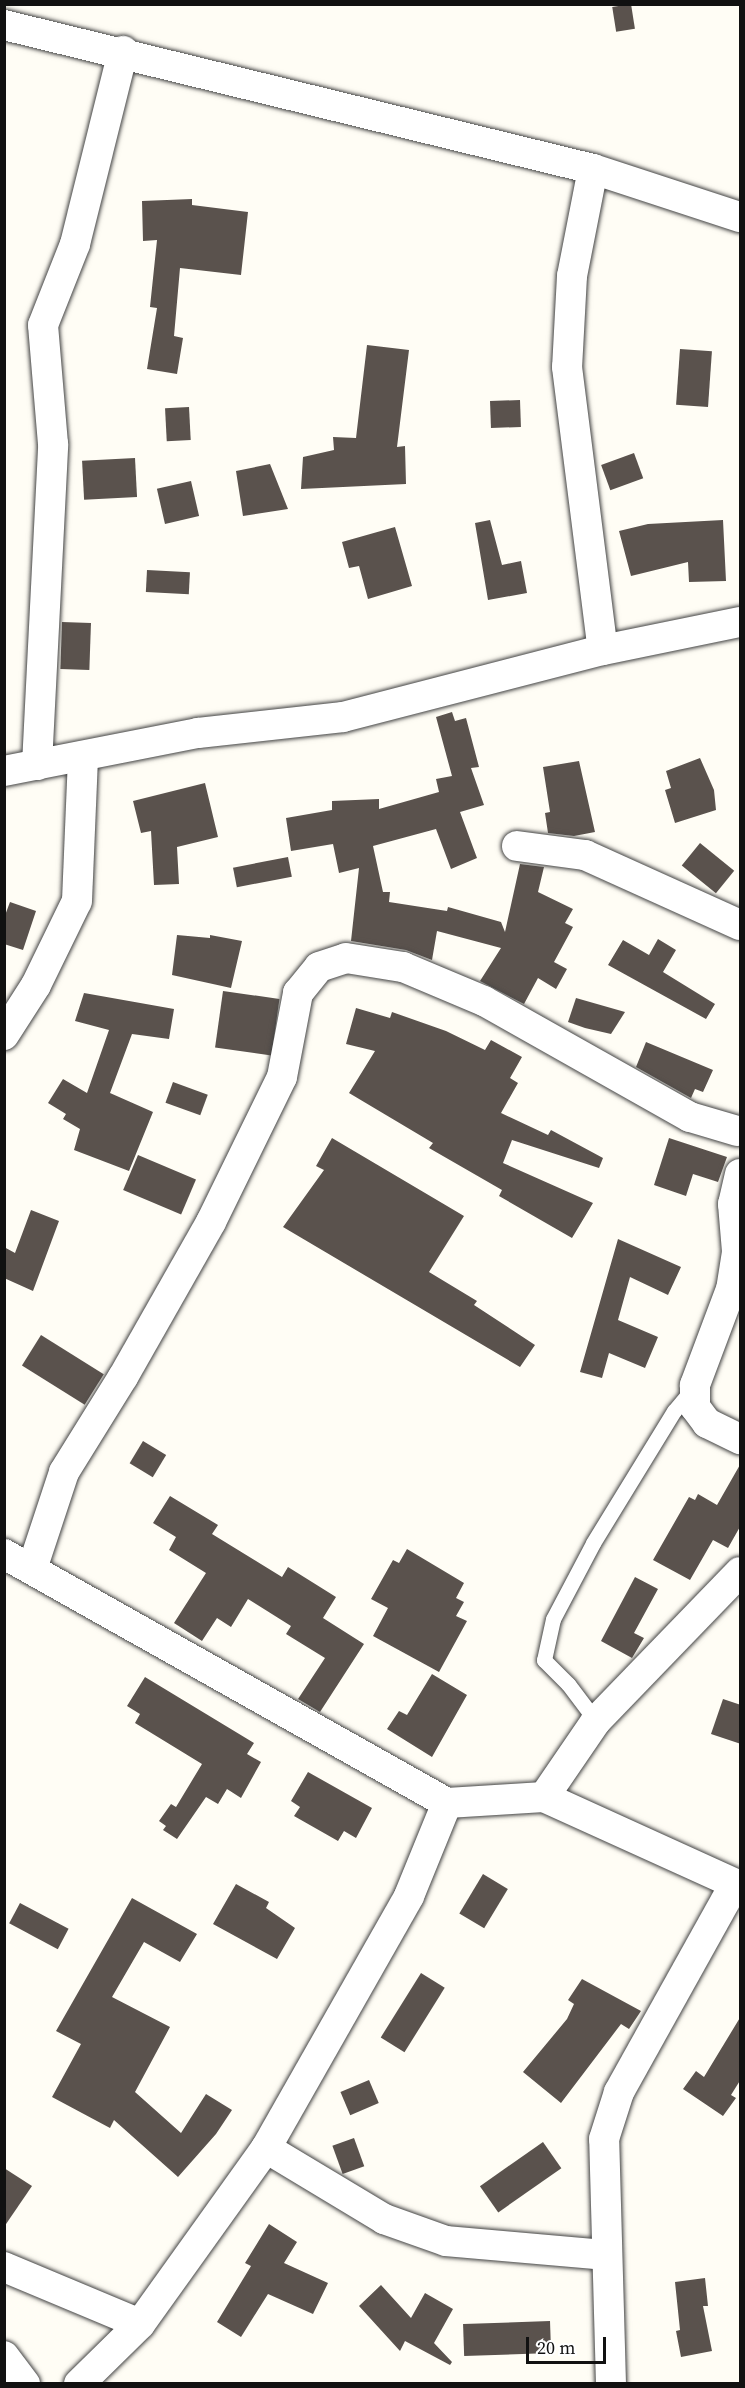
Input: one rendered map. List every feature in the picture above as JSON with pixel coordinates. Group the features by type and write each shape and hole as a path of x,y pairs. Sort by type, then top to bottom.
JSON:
{"street":[{"path":"4,25 123,51 593,169 741,217"},
{"path":"37,765 53,444 43,325 75,244 123,51"},
{"path":"593,169 572,276 567,367 603,650"},
{"path":"4,771 198,734 343,717 603,650 741,622"},
{"path":"4,1035 36,985 77,901 83,756"},
{"path":"517,846 585,855 741,925"},
{"path":"32,1569 64,1472 123,1377 211,1222 282,1077 298,993 319,967 346,958 404,967 484,1001 690,1117 739,1133"},
{"path":"741,1174 733,1204 737,1252 731,1289 695,1385 695,1407 707,1423 741,1439"},
{"path":"4,1554 447,1803 544,1797 738,1885 619,2092 604,2139 611,2384"},
{"path":"544,1797 596,1721 741,1572"},
{"path":"79,2384 140,2324 266,2148 409,1896 447,1803"},
{"path":"266,2148 384,2219 446,2241 606,2255"},
{"path":"4,2267 140,2324"},
{"path":"4,2356 25,2384"}],"lane":[{"path":"596,1721 568,1684 543,1660 553,1619 593,1543 667,1421 695,1385"}],"building":[{"path":"631,4 635,29 616,32 612,7"},
{"path":"192,199 192,205 248,212 241,275 180,268 174,336 183,338 177,374 147,369 157,308 150,307 157,240 143,241 142,201"},
{"path":"367,345 409,350 397,447 405,446 406,484 301,489 303,457 334,450 333,437 356,438"},
{"path":"680,349 712,351 708,407 676,405"},
{"path":"520,400 521,427 491,428 490,401"},
{"path":"189,407 191,440 167,441 165,408"},
{"path":"634,453 643,478 610,490 601,465"},
{"path":"135,458 137,497 84,500 82,461"},
{"path":"270,464 288,509 243,516 236,471"},
{"path":"191,481 199,516 165,524 157,489"},
{"path":"490,520 502,565 521,561 527,593 488,600 475,523"},
{"path":"723,520 726,581 689,582 688,562 631,576 619,531 648,524"},
{"path":"395,527 412,586 368,599 359,566 349,568 342,542"},
{"path":"147,570 190,572 189,594 146,592"},
{"path":"62,622 91,623 89,670 60,669"},
{"path":"452,712 455,721 466,718 479,767 471,768 484,805 460,812 477,858 451,869 436,829 373,846 383,892 390,892 389,902 447,911 448,907 501,922 505,932 520,864 544,867 538,892 573,909 565,923 573,927 554,962 567,969 556,989 538,978 524,1004 480,981 501,948 437,931 432,960 406,950 351,941 359,868 339,873 333,844 291,851 286,818 332,810 332,801 379,799 379,809 439,792 436,779 452,776 436,717"},
{"path":"700,758 714,790 716,810 675,823 665,790 671,788 666,771"},
{"path":"579,761 595,832 574,836 548,833 545,813 550,812 543,767"},
{"path":"205,783 218,837 177,847 179,884 154,885 151,831 141,833 133,801"},
{"path":"700,843 734,871 716,893 682,866"},
{"path":"288,857 292,877 237,887 233,868"},
{"path":"10,902 36,911 23,950 4,944 4,918"},
{"path":"177,935 210,938 210,935 242,941 231,988 172,975"},
{"path":"658,939 676,950 663,972 715,1004 706,1019 608,965 623,940 649,955"},
{"path":"223,991 279,999 272,1055 215,1047"},
{"path":"84,993 174,1009 169,1039 132,1034 110,1093 153,1112 129,1171 74,1150 80,1129 63,1119 66,1114 48,1103 63,1079 87,1093 109,1030 75,1021"},
{"path":"576,998 625,1012 611,1034 585,1028 568,1022"},
{"path":"356,1008 390,1018 392,1012 446,1031 485,1050 491,1040 522,1057 510,1078 518,1083 501,1113 548,1135 551,1130 603,1158 599,1168 512,1140 503,1163 593,1203 572,1238 499,1196 502,1190 429,1148 433,1143 349,1093 375,1051 346,1044"},
{"path":"646,1042 713,1070 703,1092 695,1089 691,1098 636,1067"},
{"path":"173,1082 208,1095 200,1115 165,1103"},
{"path":"332,1138 464,1216 429,1272 477,1301 474,1305 535,1345 520,1367 283,1227 324,1170 316,1166"},
{"path":"669,1138 727,1157 718,1182 693,1174 686,1196 654,1185"},
{"path":"138,1155 196,1180 181,1215 123,1190"},
{"path":"31,1210 59,1221 33,1291 4,1278 4,1247 15,1253"},
{"path":"618,1239 681,1267 668,1295 630,1277 618,1320 658,1337 645,1368 609,1353 602,1378 580,1372"},
{"path":"41,1335 104,1374 85,1405 22,1366"},
{"path":"143,1441 166,1455 153,1477 130,1463"},
{"path":"741,1463 741,1525 728,1548 713,1540 690,1580 653,1560 689,1497 695,1500 698,1494 717,1505"},
{"path":"170,1496 218,1525 212,1534 282,1577 288,1567 336,1597 323,1618 364,1644 320,1712 298,1699 325,1658 286,1634 291,1626 248,1599 231,1627 217,1618 202,1641 174,1623 206,1573 169,1550 176,1537 153,1523"},
{"path":"407,1549 464,1583 456,1598 464,1602 456,1616 467,1621 439,1672 373,1636 388,1608 371,1599 393,1560 399,1563"},
{"path":"635,1577 658,1589 634,1633 644,1638 632,1658 601,1641"},
{"path":"432,1674 467,1695 432,1757 387,1729 399,1711 407,1715"},
{"path":"145,1677 254,1743 247,1754 261,1762 241,1798 227,1789 218,1804 206,1797 177,1839 163,1830 166,1826 159,1821 171,1804 176,1807 202,1764 135,1723 140,1714 127,1706"},
{"path":"723,1699 741,1705 741,1744 711,1734"},
{"path":"308,1772 372,1808 356,1838 344,1831 338,1841 294,1816 300,1807 291,1801"},
{"path":"483,1874 508,1889 484,1928 459,1913"},
{"path":"236,1884 269,1902 266,1908 295,1928 277,1959 213,1924"},
{"path":"132,1898 197,1934 180,1962 144,1942 112,1997 170,2027 135,2092 181,2133 206,2094 232,2110 216,2134 178,2177 114,2120 110,2128 52,2097 81,2044 56,2031"},
{"path":"20,1903 69,1929 58,1949 9,1923"},
{"path":"421,1973 445,1988 404,2052 381,2037"},
{"path":"582,1979 641,2011 629,2029 621,2024 561,2103 523,2072 567,2019 574,2004 568,2000"},
{"path":"741,2016 741,2079 731,2095 736,2098 723,2116 683,2089 696,2071 704,2077"},
{"path":"369,2080 379,2103 350,2115 340,2092"},
{"path":"354,2138 364,2166 343,2174 332,2146"},
{"path":"543,2142 561,2168 498,2212 480,2186"},
{"path":"4,2168 32,2186 4,2227"},
{"path":"269,2224 297,2242 284,2263 328,2283 313,2314 268,2294 241,2337 217,2322 251,2266 245,2263"},
{"path":"705,2278 708,2306 703,2306 712,2351 681,2357 676,2331 680,2330 675,2282"},
{"path":"381,2285 411,2318 425,2293 453,2309 434,2343 452,2362 450,2365 405,2341 400,2351 359,2306"},
{"path":"550,2321 551,2353 464,2356 463,2324"}]}
